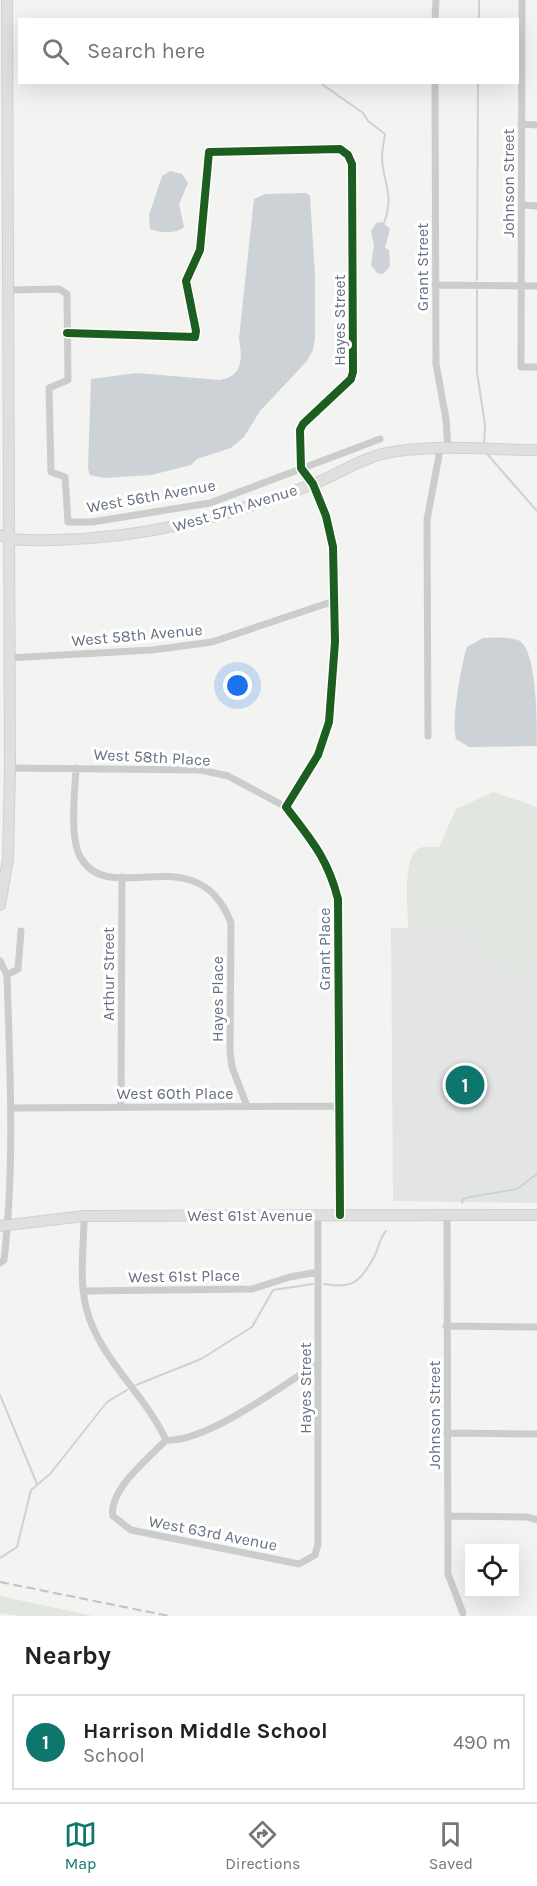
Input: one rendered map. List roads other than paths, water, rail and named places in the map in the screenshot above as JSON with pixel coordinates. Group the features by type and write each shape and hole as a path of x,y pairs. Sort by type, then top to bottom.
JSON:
{"main road":[{"path":"0,905 8,859 10,768 4,718 8,658 4,537 7,0"},
{"name":"West 57th Avenue","path":"4,537 77,539 177,528 313,484 380,454 444,450 537,450"},
{"name":"West 61st Avenue","path":"4,1225 84,1216 537,1215"}],"street":[{"path":"435,0 435,18"},
{"name":"Johnson Street","path":"522,0 521,367 537,367"},
{"name":"Grant Street","path":"428,736 427,520 444,450 446,419 436,364 435,84"},
{"path":"521,124 537,125"},
{"name":"Hayes Street","path":"68,333 195,337 196,331 186,281 200,250 206,164 209,152 340,149 348,155 352,164 353,372 351,379 303,424 300,430 301,468"},
{"path":"522,206 537,206"},
{"path":"435,285 537,286"},
{"path":"7,290 59,289 67,294 68,333"},
{"name":"West 56th Avenue","path":"68,333 68,380 49,388 51,472 65,477 68,522 92,522 210,503 301,468"},
{"path":"286,807 318,755 329,722 335,642 333,547 326,516 313,484 301,468 380,439"},
{"name":"West 58th Avenue","path":"8,658 152,650 212,642 334,601"},
{"name":"West 58th Place","path":"10,768 201,770 228,776 286,807"},
{"path":"76,768 75,838 80,857 89,868 104,874 122,877"},
{"name":"Grant Place","path":"286,807 319,849 331,871 338,899 340,1215"},
{"name":"Hayes Place","path":"122,877 191,878 207,886 224,906 231,923 230,1052 232,1067 247,1106"},
{"name":"Arthur Street","path":"121,1106 122,877"},
{"path":"7,975 18,969 21,932"},
{"path":"0,961 7,975 11,1107 4,1260 0,1263"},
{"name":"West 60th Place","path":"11,1107 338,1106"},
{"name":"Hayes Street","path":"311,1559 318,1544 318,1215"},
{"name":"Johnson Street","path":"447,1215 448,1574 463,1613"},
{"path":"84,1216 83,1291 94,1330 132,1389 157,1419 166,1440 178,1441 235,1415 318,1363"},
{"name":"West 61st Place","path":"83,1291 252,1289 290,1277 318,1272"},
{"path":"446,1326 537,1327"},
{"path":"447,1433 537,1434"},
{"name":"West 63rd Avenue","path":"166,1440 117,1492 111,1507 113,1516 131,1530 299,1564 311,1559"},
{"path":"448,1516 527,1517 537,1520"}],"waterway":[{"path":"479,0 479,18"},
{"path":"322,84 363,113 368,121 385,134 382,158 388,189 388,204 384,223"},
{"path":"477,280 478,84"},
{"path":"477,290 477,372 485,425 484,445"},
{"path":"488,455 537,511"},
{"path":"462,1203 463,1199 470,1197 517,1189 537,1174"},
{"path":"324,1284 348,1285 359,1278 374,1257 386,1231"},
{"path":"136,1385 201,1359 252,1327 273,1290 313,1284"},
{"path":"0,1558 17,1547 31,1490 50,1474 107,1402 127,1390"},
{"path":"0,1395 37,1484"}],"railway":[{"path":"0,1582 169,1616"}],"place":[{"name":"Harrison Middle School","path":"465,1085"}]}
